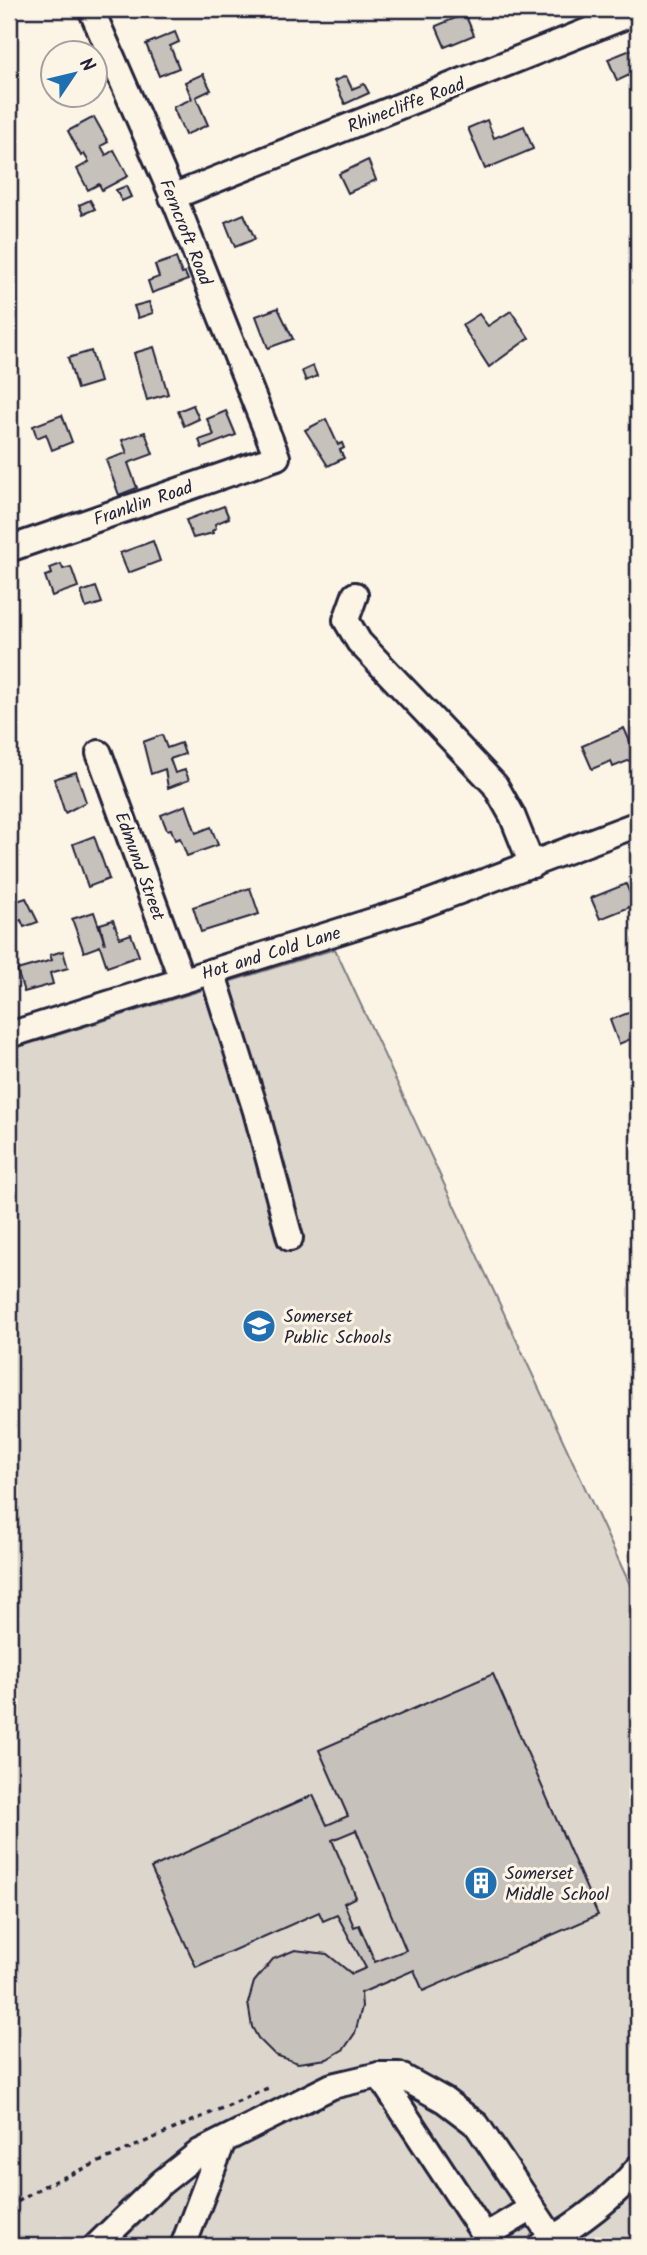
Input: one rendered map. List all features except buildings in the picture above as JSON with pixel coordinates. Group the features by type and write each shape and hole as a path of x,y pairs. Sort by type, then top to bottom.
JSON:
{"street":[{"name":"Ferncroft Road","path":"91,9 173,197 277,457"},
{"name":"Rhinecliffe Road","path":"173,197 638,11"},
{"name":"Franklin Road","path":"9,550 277,457"},
{"path":"355,595 346,620 359,642 495,785 512,815 532,865"},
{"name":"Edmund Street","path":"99,753 182,980"},
{"name":"Hot and Cold Lane","path":"9,1035 417,907 637,828"},
{"path":"212,971 256,1111 290,1238"},
{"path":"379,2075 485,2236 532,2208"},
{"path":"96,2246 161,2183 200,2152 332,2086 379,2075 399,2075 444,2099 477,2125 532,2208 550,2244 625,2183 638,2168"},
{"path":"183,2246 223,2141"}],"path":[{"path":"9,2207 44,2186 268,2088"}],"shaded area":[{"name":"Somerset Public Schools","path":"335,949 638,1602 638,2246 9,2246 9,1050"}],"place":[{"name":"Somerset Public Schools","path":"259,1326"},
{"name":"Somerset Middle School","path":"481,1883"}]}
